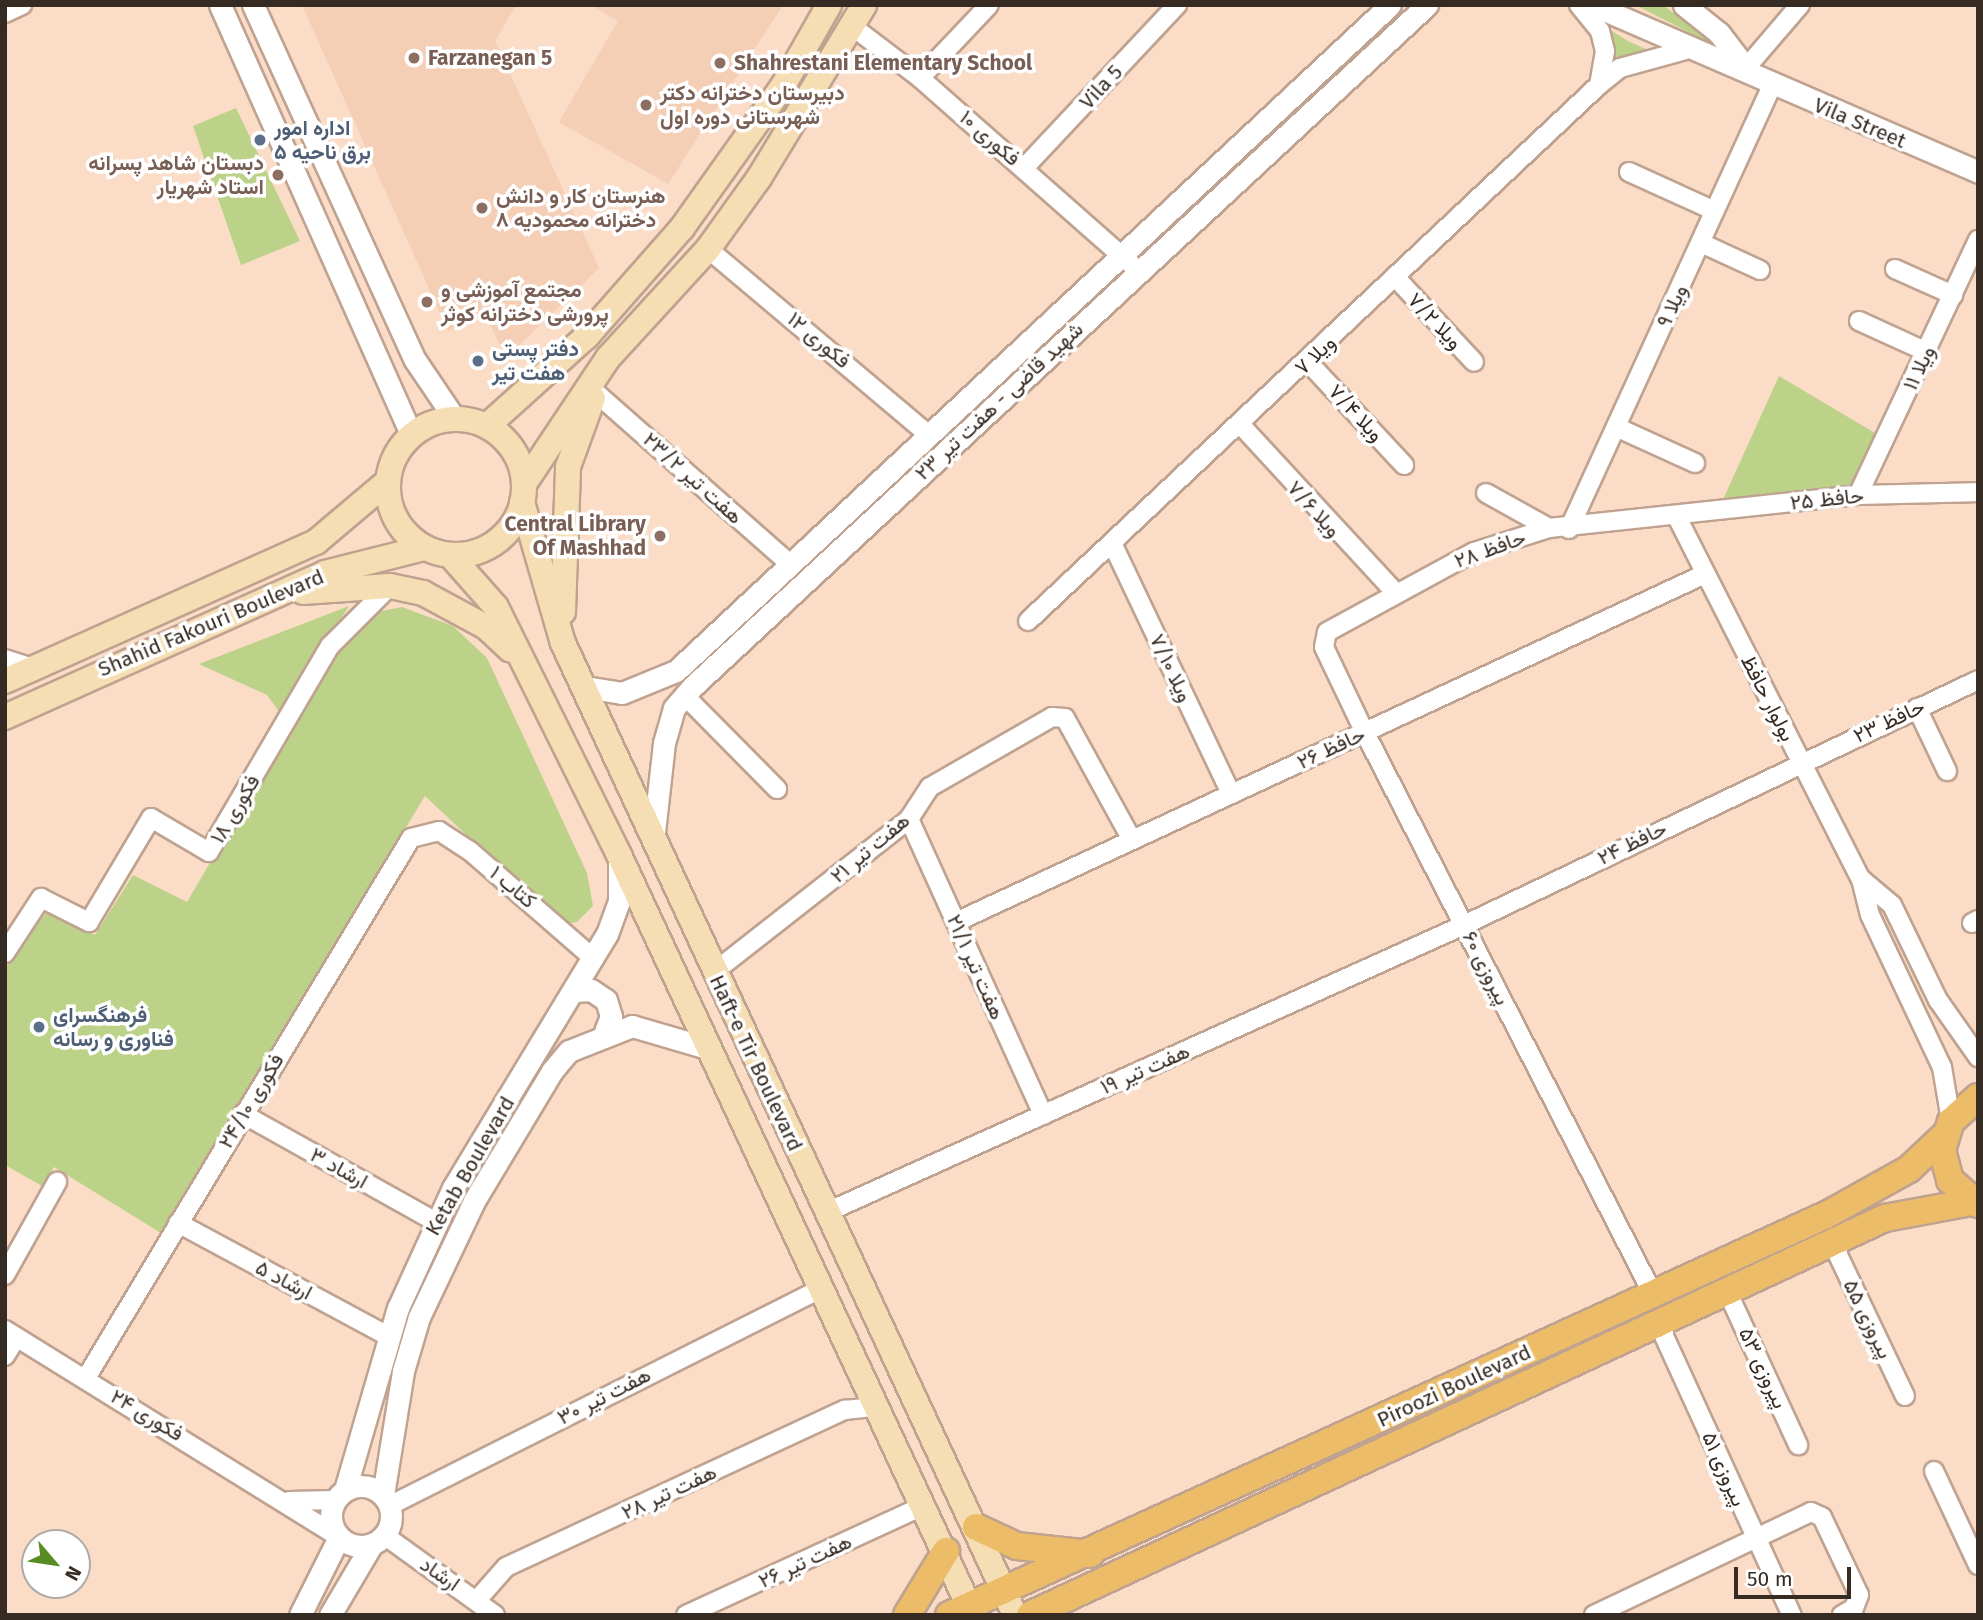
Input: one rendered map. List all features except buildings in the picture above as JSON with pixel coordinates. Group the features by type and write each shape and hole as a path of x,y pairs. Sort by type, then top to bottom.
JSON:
{"main road":[{"path":"487,426 587,336 682,228 783,86 829,5"},
{"path":"523,493 513,450 487,426 455,419 411,435 387,482 396,520 424,548 450,555 489,547 504,535 523,493 608,358 708,249 811,101 858,16"},
{"path":"563,643 568,467 608,358"},
{"name":"Shahid Fakouri Boulevard","path":"5,681 30,667 316,542 387,482"},
{"name":"Haft-e Tir Boulevard","path":"523,493 563,643 825,1213 1010,1603"},
{"path":"316,542 334,554 325,573"},
{"name":"Shahid Fakouri Boulevard","path":"5,717 325,573 424,548"},
{"name":"Haft-e Tir Boulevard","path":"450,555 496,607 619,855 819,1290 946,1551 964,1612"},
{"path":"271,596 390,586 454,607 523,661"},
{"name":"Piroozi Boulevard","path":"964,1612 1010,1603 1092,1555 1828,1214 1909,1169 1978,1097"},
{"path":"1948,1128 1947,1173 1975,1203"},
{"name":"Piroozi Boulevard","path":"1030,1615 1885,1218 1975,1203"},
{"path":"976,1527 1017,1546 1092,1555"},
{"path":"907,1615 946,1551"},
{"path":"1080,1615 1097,1585"}],"street":[{"path":"5,13 22,5"},
{"path":"219,5 411,435"},
{"path":"253,5 320,158 415,360 455,419"},
{"path":"920,78 989,5"},
{"name":"Vila 5","path":"1024,168 1177,5"},
{"name":"شهید قاضی - هفت تیر ۲۳","path":"585,687 622,694 654,684 676,671 1390,5"},
{"name":"شهید قاضی - هفت تیر ۲۳","path":"680,702 1427,5"},
{"path":"1579,5 1600,31 1605,51 1599,85"},
{"name":"Vila Street","path":"1593,5 1686,50 1746,68 1773,83 1978,172"},
{"name":"Vila Street","path":"1684,5 1719,33 1746,68"},
{"path":"1746,68 1800,5"},
{"name":"فکوری ۱۰","path":"858,16 920,78 1139,271"},
{"name":"ویلا ۷","path":"1028,621 1397,279 1599,85 1620,68 1686,50"},
{"name":"ویلا ۹","path":"1569,529 1773,83"},
{"path":"293,169 320,158"},
{"path":"1629,172 1715,211"},
{"name":"ویلا ۱۱","path":"1858,495 1978,240"},
{"path":"1701,243 1760,270"},
{"name":"فکوری ۱۲","path":"708,249 928,434"},
{"path":"1895,270 1953,295"},
{"name":"ویلا ۷/۲","path":"1397,279 1474,362"},
{"path":"1859,321 1927,352"},
{"name":"ویلا ۷/۴","path":"1308,362 1404,465"},
{"name":"هفت تیر ۲۳/۲","path":"595,392 790,564"},
{"name":"ویلا ۷/۶","path":"1240,424 1394,590"},
{"path":"1616,427 1695,463"},
{"name":"حافظ ۲۵","path":"1677,517 1858,495 1978,492"},
{"path":"1486,493 1549,528"},
{"name":"حافظ ۲۸","path":"1324,640 1327,632 1394,590 1475,552 1549,528 1569,529 1677,517"},
{"name":"بولوار حافظ","path":"1677,517 1861,879"},
{"name":"ویلا ۷/۱۰","path":"1112,543 1231,794"},
{"name":"حافظ ۲۶","path":"956,922 1705,573"},
{"name":"فکوری ١٨","path":"5,953 41,898 89,922 151,818 209,852 330,646 390,586"},
{"name":"پیروزی ۶۰","path":"1324,640 1365,733 1653,1294"},
{"path":"5,659 30,667"},
{"name":"حافظ ۲۳","path":"1800,762 1978,680"},
{"path":"654,684 657,701 680,702 777,789"},
{"path":"653,841 680,702"},
{"path":"1917,708 1947,771"},
{"name":"هفت تیر ۲۱","path":"714,972 909,819 930,787 1052,718 1065,718 1132,840"},
{"name":"حافظ ۲۴","path":"1464,925 1800,762"},
{"name":"هفت تیر ۲۱/۱","path":"909,819 1043,1115"},
{"name":"کتاب ۱","path":"424,830 439,831 470,851 593,958"},
{"name":"فکوری ۲۴/۱۰","path":"86,1378 411,838 424,830"},
{"name":"Ketab Boulevard","path":"340,1495 390,1337 436,1222 593,958 619,901 619,855"},
{"path":"1861,879 1892,905 1938,1000 1978,1057"},
{"path":"1861,879 1870,915 1942,1067 1948,1128"},
{"name":"هفت تیر ۱۹","path":"825,1213 1464,925"},
{"path":"574,991 591,990 606,1000 611,1016 605,1032"},
{"name":"Ketab Boulevard","path":"386,1500 403,1371 419,1317 474,1201 552,1071 569,1051 605,1032 632,1026 707,1048"},
{"name":"ارشاد ۳","path":"243,1114 436,1222"},
{"path":"5,1275 57,1182"},
{"name":"ارشاد ۵","path":"178,1223 390,1337"},
{"name":"پیروزی ۵۵","path":"1836,1240 1838,1255 1906,1396"},
{"name":"هفت تیر ۳۰","path":"386,1500 819,1290"},
{"name":"پیروزی ۵۳","path":"1727,1291 1798,1445"},
{"name":"پیروزی ۵۱","path":"1664,1321 1664,1336 1792,1615"},
{"path":"5,1356 11,1333"},
{"name":"فکوری ۲۴","path":"11,1333 289,1501 339,1537"},
{"name":"هفت تیر ۲۸","path":"477,1600 506,1567 845,1410 875,1407"},
{"path":"1934,1471 1978,1565"},
{"path":"289,1501 340,1495 358,1486 386,1500 378,1540 330,1615"},
{"path":"300,1615 339,1537 331,1515 340,1495"},
{"name":"هفت تیر ۲۶","path":"686,1615 923,1506"},
{"path":"1594,1615 1616,1610 1755,1537 1811,1511 1822,1517 1859,1595 1854,1608 1842,1615"},
{"path":"339,1537 378,1540"},
{"name":"ارشاد","path":"378,1540 477,1600 495,1615"}],"shaded area":[{"name":"هنرستان کار و دانش دخترانه محمودیه ۸","path":"302,5 516,5 495,41 599,268 506,358 485,314 448,331"},
{"name":"دبیرستان دخترانه دکتر شهرستانی دوره اول","path":"591,5 783,5 668,184 559,122 618,21"}],"green space":[{"path":"1636,5 1663,5 1716,46 1651,13"},
{"path":"1607,28 1628,41 1650,51 1613,61"},
{"path":"236,108 300,241 241,265 193,126"},
{"path":"1779,376 1880,436 1854,485 1721,504"},
{"path":"349,606 281,714 267,695 199,664"},
{"path":"402,607 453,626 487,658 587,873 593,906 577,922 562,925 425,796 161,1233 54,1167 42,1186 5,1165 5,968 48,910 95,935 133,875 187,902 335,649 367,614"}],"place":[{"name":"Farzanegan 5","path":"414,58"},
{"name":"Shahrestani Elementary School","path":"720,63"},
{"name":"دبیرستان دخترانه دکتر شهرستانی دوره اول","path":"646,105"},
{"name":"اداره امور برق ناحیه ۵","path":"260,140"},
{"name":"دبستان شاهد پسرانه استاد شهریار","path":"278,175"},
{"name":"هنرستان کار و دانش دخترانه محمودیه ۸","path":"482,208"},
{"name":"مجتمع آموزشی و پرورشی دخترانه کوثر","path":"427,302"},
{"name":"دفتر پستی هفت تیر","path":"478,361"},
{"name":"Central Library Of Mashhad","path":"660,536"},
{"name":"فرهنگسرای فناوری و رسانه","path":"39,1027"}]}
